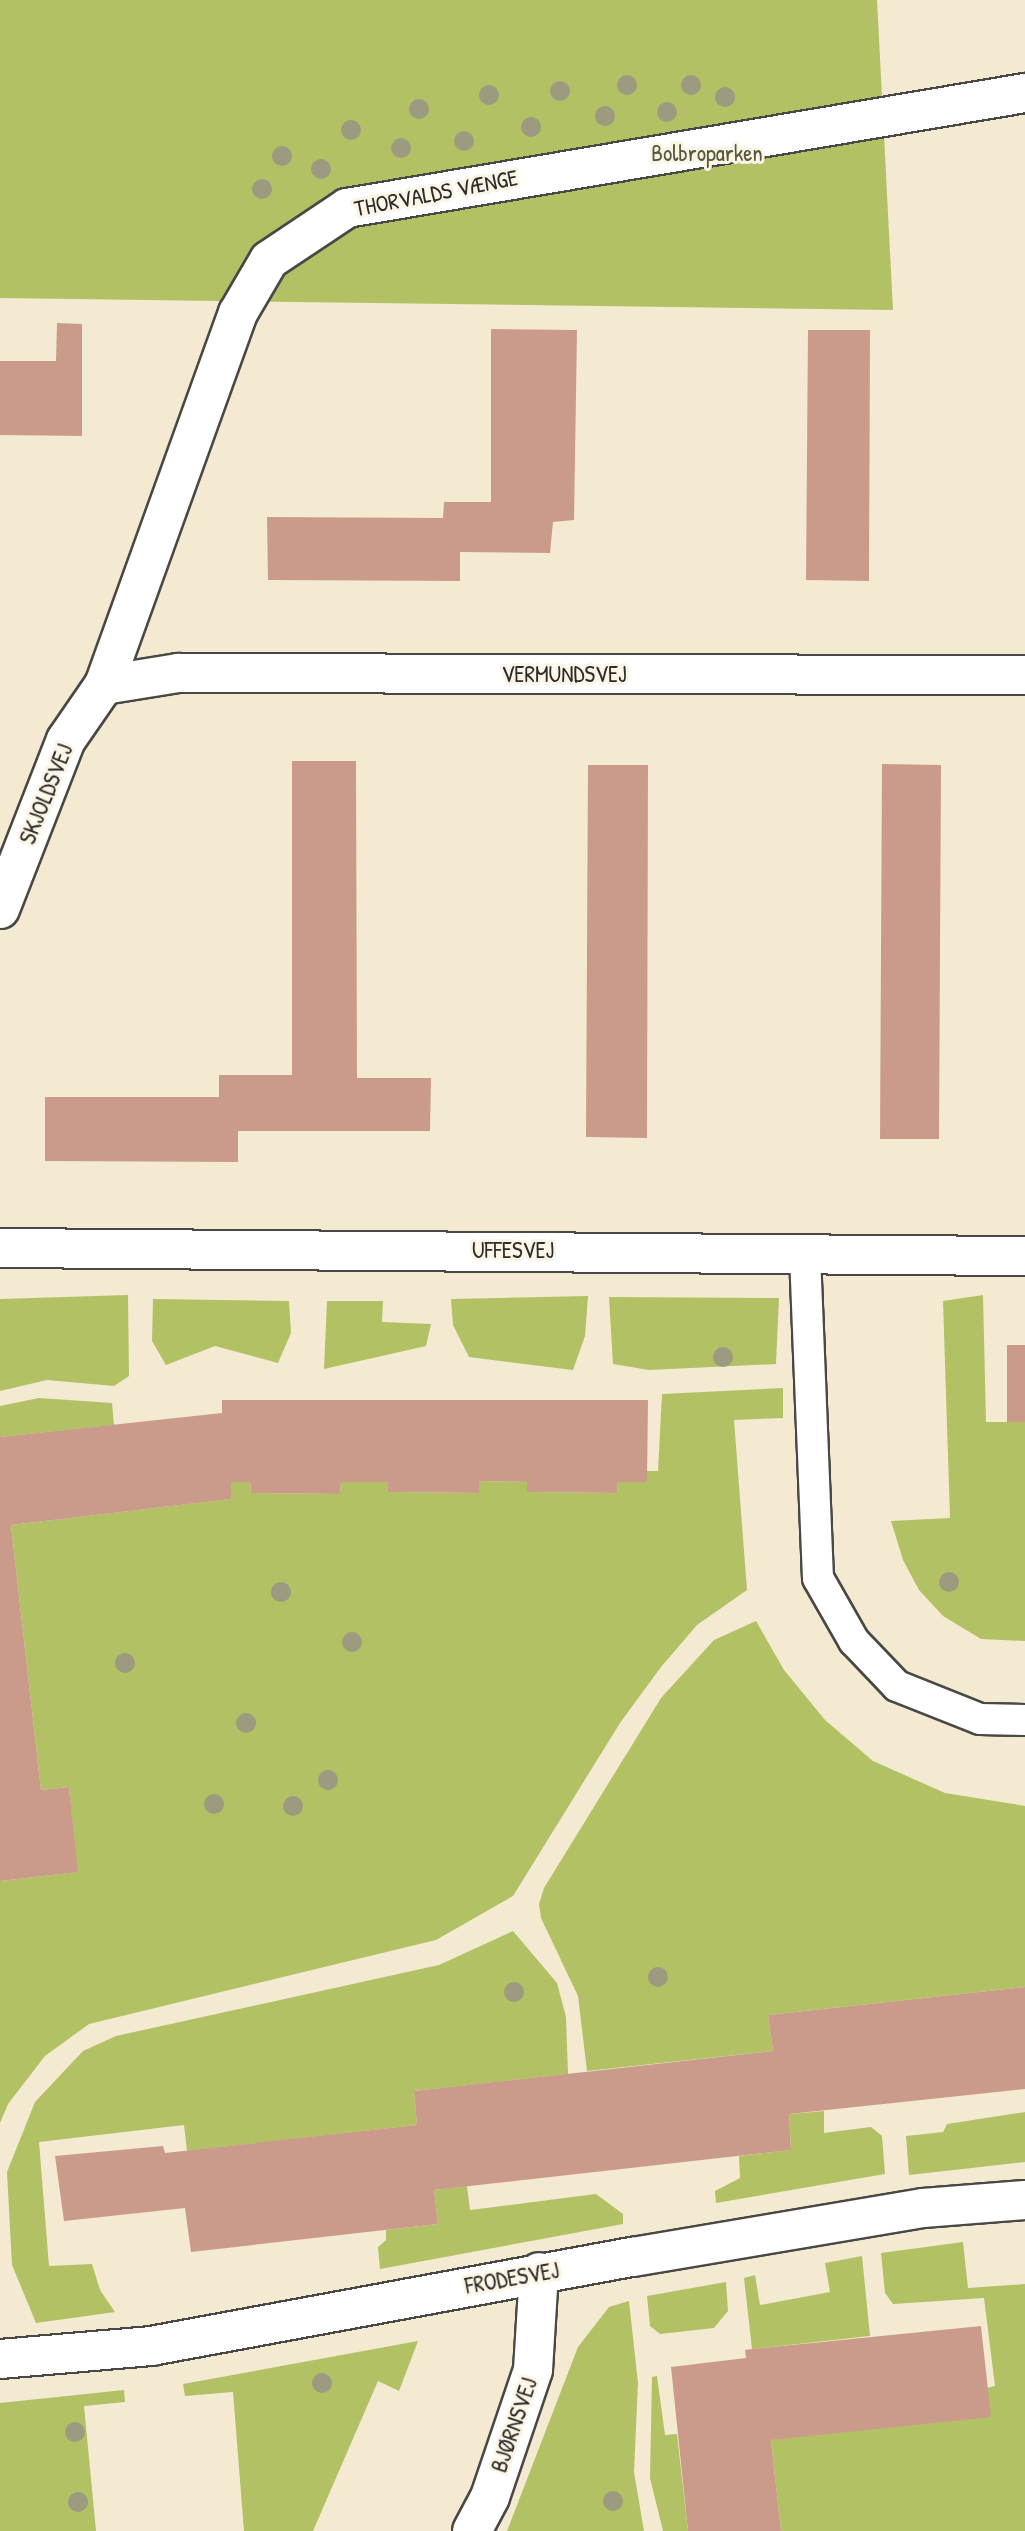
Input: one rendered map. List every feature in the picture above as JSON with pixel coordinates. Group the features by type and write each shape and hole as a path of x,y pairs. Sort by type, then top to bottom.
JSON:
{"street":[{"name":"THORVALDS VÆNGE","path":"104,685 239,313 269,260 347,208 1025,93"},
{"name":"VERMUNDSVEJ","path":"104,685 178,673 1025,675"},
{"name":"SKJOLDSVEJ","path":"0,909 66,740 104,685"},
{"name":"UFFESVEJ","path":"0,1248 596,1250 1025,1256"},
{"name":"FRODESVEJ","path":"0,2359 151,2346 539,2272 923,2208 1025,2200"},
{"name":"BJØRNSVEJ","path":"472,2531 490,2497 533,2370 539,2272"}],"lane":[{"path":"804,1255 818,1578 854,1641 897,1686 980,1719 1025,1720"}],"green space":[{"name":"Bolbroparken","path":"0,0 877,0 893,310 0,298"},
{"path":"128,1295 129,1376 114,1386 47,1380 0,1391 0,1299"},
{"path":"983,1295 986,1422 1025,1422 1025,1641 981,1639 943,1616 919,1590 903,1560 891,1521 950,1518 943,1301"},
{"path":"588,1296 585,1336 573,1370 469,1357 453,1325 451,1299"},
{"path":"609,1297 779,1298 776,1364 649,1370 613,1364"},
{"path":"153,1299 289,1301 291,1333 278,1363 215,1346 166,1365 152,1341"},
{"path":"327,1301 383,1301 382,1322 431,1324 426,1346 324,1369"},
{"path":"783,1388 783,1418 734,1420 747,1590 697,1625 661,1667 620,1723 513,1896 436,1940 89,2024 45,2056 8,2104 0,2123 0,1881 77,1872 69,1787 41,1790 11,1525 230,1499 231,1482 250,1482 251,1493 340,1494 341,1482 388,1482 389,1492 478,1493 479,1481 527,1482 527,1492 617,1493 618,1482 647,1482 647,1471 658,1471 662,1394"},
{"path":"39,1398 112,1403 114,1425 0,1437 0,1406"},
{"path":"756,1621 784,1670 825,1720 873,1761 945,1793 1025,1806 1025,1987 768,2015 773,2051 587,2071 578,1996 541,1918 539,1904 544,1888 661,1698 714,1640"},
{"path":"513,1931 557,1983 566,2017 568,2074 414,2091 417,2125 187,2151 184,2125 39,2142 49,2266 92,2264 100,2290 115,2312 36,2323 12,2265 7,2172 35,2102 83,2051 116,2036 439,1965"},
{"path":"824,2111 824,2133 871,2127 882,2136 885,2174 716,2203 715,2191 740,2178 739,2156 791,2150 789,2114"},
{"path":"1025,2112 1025,2162 909,2175 906,2136 943,2132 947,2124"},
{"path":"467,2186 470,2210 596,2194 623,2214 623,2224 380,2269 378,2247 386,2240 386,2230 438,2224 434,2190"},
{"path":"963,2242 968,2288 1025,2284 1025,2531 781,2531 771,2440 995,2386 984,2298 893,2304 885,2293 881,2253"},
{"path":"862,2256 870,2336 752,2349 744,2278 755,2275 760,2305 830,2292 825,2263"},
{"path":"726,2282 728,2311 714,2328 660,2334 650,2326 647,2296"},
{"path":"629,2301 638,2383 634,2472 644,2531 507,2531 578,2347 609,2307"},
{"path":"418,2341 399,2391 378,2381 313,2531 244,2531 233,2392 185,2396 183,2384"},
{"path":"657,2376 665,2435 677,2434 688,2531 663,2531 650,2478 652,2377"},
{"path":"124,2390 125,2402 84,2406 96,2531 0,2531 0,2403"}],"building":[{"path":"57,323 82,324 82,436 0,435 0,361 56,361"},
{"path":"491,329 577,330 574,520 553,522 550,553 460,552 460,581 268,580 267,517 443,518 444,502 491,502"},
{"path":"808,330 870,330 869,581 806,580"},
{"path":"292,761 356,761 357,1078 431,1078 430,1131 238,1131 238,1162 45,1161 45,1097 219,1097 219,1075 292,1075"},
{"path":"882,764 941,765 939,1139 880,1139"},
{"path":"588,765 648,765 647,1138 586,1137"},
{"path":"1007,1345 1025,1345 1025,1422 1007,1422"},
{"path":"222,1400 648,1400 647,1482 618,1482 617,1493 527,1492 527,1482 479,1481 479,1493 388,1492 388,1482 341,1482 340,1494 251,1493 250,1482 231,1482 231,1499 11,1525 41,1790 69,1787 78,1872 0,1881 0,1437 222,1413"},
{"path":"1025,1987 1025,2089 789,2114 791,2150 434,2190 438,2224 191,2252 185,2208 64,2221 55,2156 163,2146 165,2153 417,2125 414,2091 773,2051 768,2015"},
{"path":"981,2326 991,2417 771,2440 781,2531 688,2531 671,2367 746,2358 745,2350 752,2349"}]}
